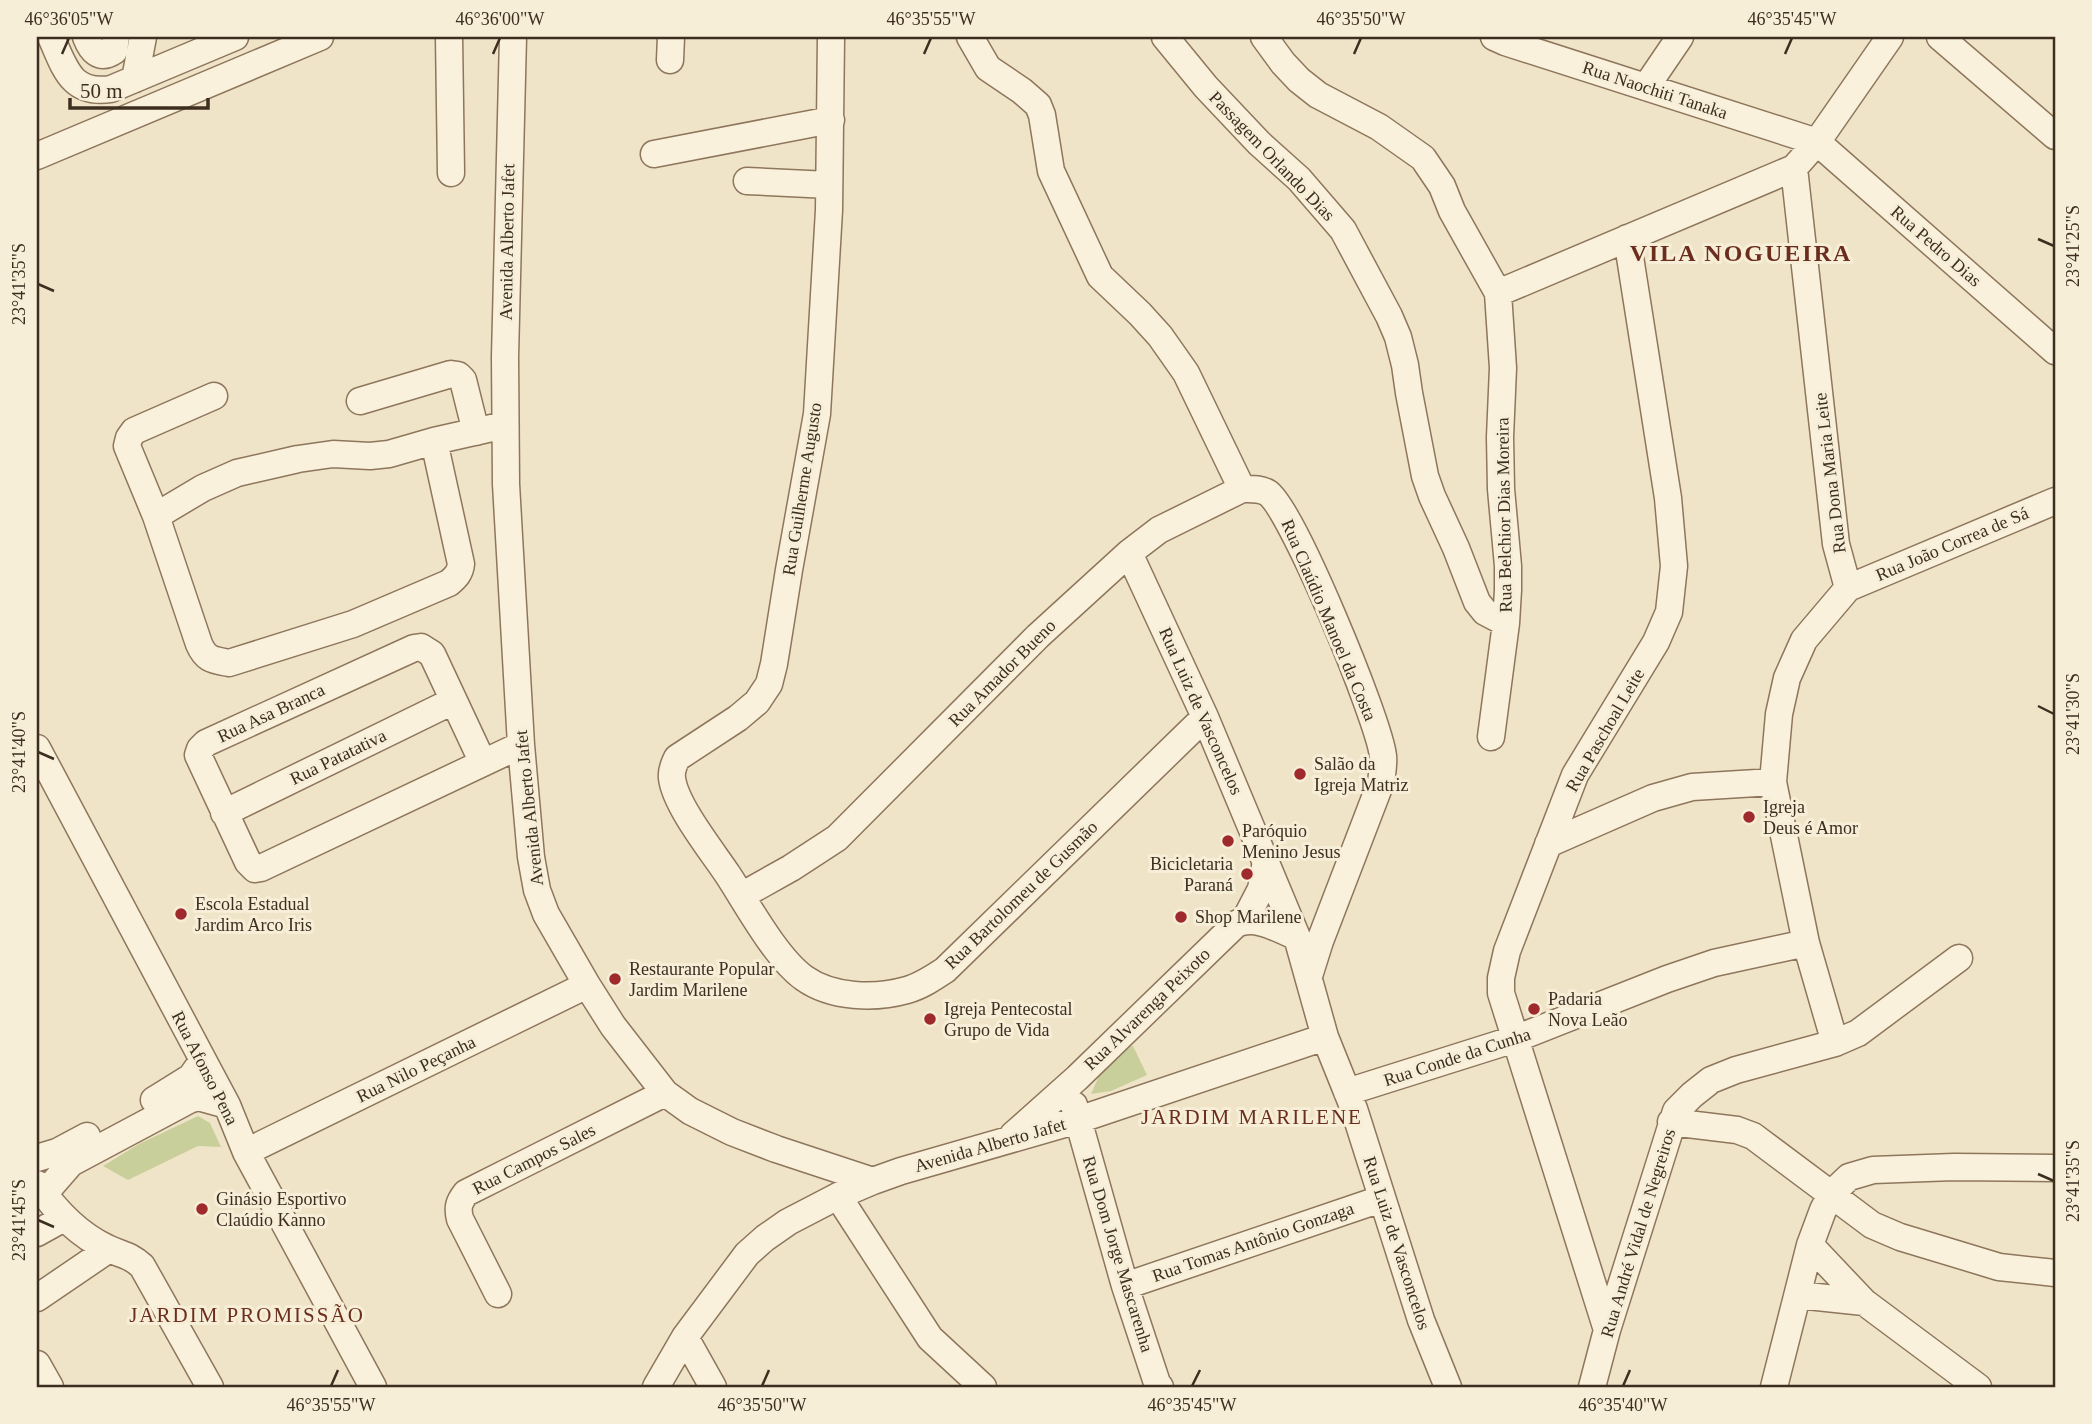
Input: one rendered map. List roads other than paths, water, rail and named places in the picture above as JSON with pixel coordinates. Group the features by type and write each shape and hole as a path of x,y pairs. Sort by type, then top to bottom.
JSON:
{"street":[{"path":"51,37 71,79 82,87 97,91 111,89 135,79 195,44 235,37"},
{"path":"86,37 91,50 100,55 114,51 116,37"},
{"path":"135,79 144,37"},
{"path":"37,156 320,37"},
{"path":"449,37 451,173"},
{"name":"Avenida Alberto Jafet","path":"513,37 505,425 507,509 521,745 531,857 537,890 547,914 587,985 620,1037 665,1093 690,1111 732,1132 873,1181 1078,1120 1325,1037"},
{"name":"Rua Guilherme Augusto","path":"683,808 672,780 673,766 677,758 738,718 757,702 769,684 774,664 817,414 830,185 831,37"},
{"path":"970,37 988,68 1038,105 1051,171 1100,276 1160,336 1186,373 1242,489"},
{"name":"Passagem Orlando Dias","path":"1166,37 1206,87 1259,143 1299,179 1343,230 1398,337 1425,476 1432,496 1477,602 1485,612 1506,623"},
{"path":"1264,37 1283,63 1318,95 1379,127 1423,158 1442,186 1452,211 1497,293 1794,169 1817,142 1890,37"},
{"name":"Rua Naochiti Tanaka","path":"1494,37 1817,142"},
{"path":"1646,87 1679,37"},
{"path":"1940,37 2055,136"},
{"path":"654,154 831,120"},
{"name":"Rua Pedro Dias","path":"1817,142 2055,351"},
{"name":"Rua Dona Maria Leite","path":"1794,169 1836,544 1848,588"},
{"path":"747,181 830,185"},
{"name":"Rua Paschoal Leite","path":"1607,1330 1501,993 1501,978 1507,951 1575,775 1656,642 1669,612 1674,566 1668,498 1627,238"},
{"name":"Rua Belchior Dias Moreira","path":"1491,737 1506,623 1508,566 1501,489 1503,368 1497,293"},
{"path":"360,401 451,374 458,375 463,380 476,432"},
{"path":"214,396 134,432 127,446 156,516 204,654 214,660 229,663 353,624 456,578 461,564 434,441"},
{"path":"156,516 202,488 237,472 333,454 388,454 505,425"},
{"name":"Rua Claúdio Manoel da Costa","path":"1242,489 1263,491 1278,503 1296,535 1330,611 1374,722 1383,755 1381,782 1309,976"},
{"name":"Rua Amador Bueno","path":"741,895 791,868 837,838 1038,636 1129,553 1159,530 1242,489"},
{"name":"Rua João Correa de Sá","path":"1848,588 2055,501"},
{"name":"Rua Luiz de Vasconcelos","path":"1129,553 1205,717 1297,937 1325,1037 1347,1093 1420,1320 1448,1387"},
{"path":"1835,1043 1806,943 1773,782 1779,714 1787,678 1804,640 1848,588"},
{"name":"Rua Asa Branca","path":"483,763 432,654 421,647 206,743 198,755 247,862 255,869 261,868 483,763 521,745"},
{"name":"Rua Patatativa","path":"224,813 453,701"},
{"name":"Rua Bartolomeu de Gusmão","path":"683,808 765,933 803,978 821,988 848,994 885,995 909,990 945,970 1205,717"},
{"name":"Rua Afonso Pena","path":"37,748 203,1060 246,1152 373,1387"},
{"path":"1548,844 1653,799 1692,787 1773,782"},
{"path":"1266,861 1261,889 1245,920 1269,925 1297,937"},
{"name":"Rua Alvarenga Peixoto","path":"1009,1139 1069,1085 1228,930 1245,920"},
{"name":"Rua Conde da Cunha","path":"1347,1093 1516,1039 1714,963 1806,943"},
{"name":"Rua André Vidal de Negreiros","path":"1592,1387 1607,1330 1676,1111 1711,1080 1736,1070 1835,1043 1858,1033 1959,957"},
{"name":"Rua Nilo Peçanha","path":"246,1152 587,985"},
{"path":"37,1158 57,1153 181,1085 191,1077 203,1060"},
{"name":"Rua Dom Jorge Mascarenha","path":"1069,1085 1125,1286 1160,1387"},
{"name":"Rua Campos Sales","path":"498,1294 460,1219 460,1201 467,1193 665,1093"},
{"path":"210,1387 142,1266 132,1257 109,1250 82,1234 64,1218 40,1189 71,1163 189,1100 198,1097 226,1105"},
{"path":"1671,1122 1737,1130 1753,1136 1827,1202 1900,1237 1999,1268 2055,1273"},
{"path":"1774,1387 1810,1245 1827,1202 1849,1177 1873,1170 1954,1167 2055,1168"},
{"path":"656,1387 685,1337 747,1254 788,1222 873,1181"},
{"path":"838,1196 930,1338 983,1387"},
{"name":"Rua Tomas Antônio Gonzaga","path":"1125,1286 1381,1199"},
{"path":"37,1233 64,1218"},
{"path":"1810,1245 1864,1302 1952,1379 1978,1387"},
{"path":"37,1298 109,1250"},
{"path":"1798,1295 1864,1302"},
{"path":"685,1337 713,1387"},
{"path":"37,1364 50,1387"}],"place":[{"name":"Salão da Igreja Matriz","path":"1300,774"},
{"name":"Igreja Deus é Amor","path":"1749,817"},
{"name":"Paróquio Menino Jesus","path":"1228,841"},
{"name":"Bicicletaria Paraná","path":"1247,874"},
{"name":"Escola Estadual Jardim Arco Iris","path":"181,914"},
{"name":"Shop Marilene","path":"1181,917"},
{"name":"Restaurante Popular Jardim Marilene","path":"615,979"},
{"name":"Padaria Nova Leão","path":"1534,1009"},
{"name":"Igreja Pentecostal Grupo de Vida","path":"930,1019"},
{"name":"Ginásio Esportivo Claúdio Kanno","path":"202,1209"}],"district":[{"name":"VILA NOGUEIRA","path":"1741,253"},
{"name":"JARDIM MARILENE","path":"1252,1117"},
{"name":"JARDIM PROMISSÃO","path":"247,1315"}]}
